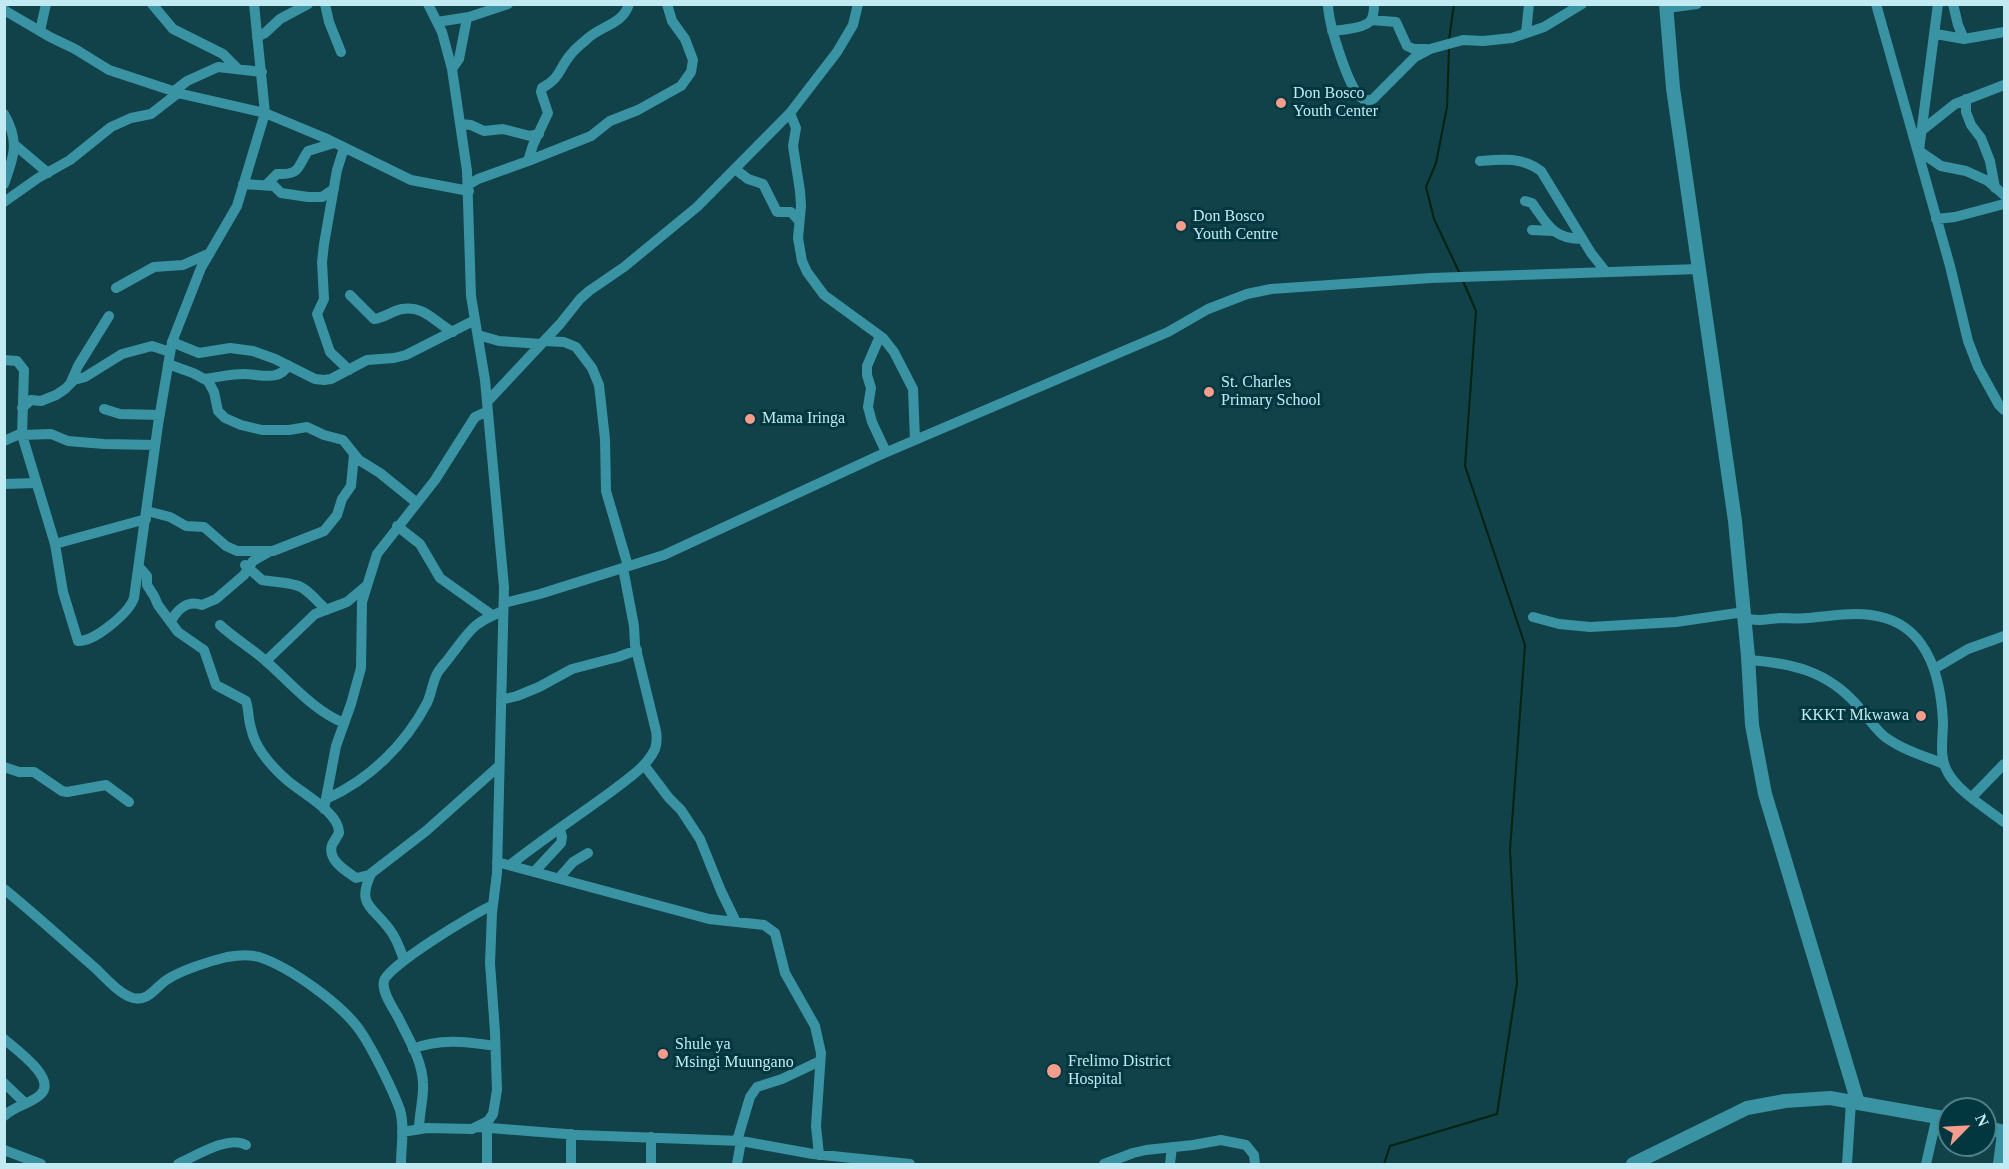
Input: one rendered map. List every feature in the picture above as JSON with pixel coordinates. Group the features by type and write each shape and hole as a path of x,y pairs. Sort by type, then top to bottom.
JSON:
{"street":[{"path":"40,31 46,4"},
{"path":"152,4 173,29 223,54 238,69"},
{"path":"4,360 16,361 24,370 22,434 55,544 63,592 78,641 87,640 99,634 129,608 134,598 171,347 189,296 237,206 266,113 254,4"},
{"path":"257,37 280,19 308,4"},
{"path":"325,4 329,22 341,52"},
{"path":"428,4 442,32 452,69 460,124 468,188 471,296 488,406 504,587 497,862 490,963 495,1046 495,1104 493,1114 482,1128 487,1164"},
{"path":"437,22 467,18 508,4"},
{"path":"528,162 548,113 540,90 557,77 573,51 590,36 619,20 626,13 629,4"},
{"path":"4,10 109,70 176,92 266,113 411,180 468,188 478,179 528,162 591,136 610,121 638,110 681,86 687,80 692,66 692,54 672,21 668,4"},
{"path":"325,804 336,746 361,668 362,602 376,554 435,480 476,417 589,291 624,267 697,207 790,113 837,52 853,25 858,4"},
{"path":"1328,4 1332,31 1353,85 1359,96 1367,101 1373,99 1415,57 1431,49 1463,40 1502,40 1526,33 1544,27 1582,4"},
{"path":"1371,20 1374,4"},
{"path":"1526,33 1529,4"},
{"path":"1697,4 1666,6 1673,88 1735,520 1752,725 1765,794 1854,1103 1847,1164"},
{"path":"1876,4 1919,154 1968,341 1978,367 2004,411"},
{"path":"1919,154 1938,4"},
{"path":"1953,4 1964,39"},
{"path":"452,69 459,59 467,18"},
{"path":"1332,31 1356,27 1371,20 1396,22 1407,46 1414,49 1431,49"},
{"path":"1936,34 1964,39 2004,32"},
{"path":"4,202 33,181 70,160 111,127 131,118 151,114 187,81 218,67 262,72"},
{"path":"1921,131 1955,104 2004,85"},
{"path":"1966,99 1966,112 1971,125 1981,138 2000,191"},
{"path":"790,113 796,128 793,146 801,190 798,238 802,261 818,288 832,302 880,336 894,352 913,389 915,440"},
{"path":"4,114 13,132 15,146 4,184"},
{"path":"460,124 471,125 484,131 503,129 530,136 539,134"},
{"path":"266,185 277,174 285,175 294,172 300,167 308,151 339,145"},
{"path":"339,145 322,262 324,299 316,314 330,352 349,370"},
{"path":"15,146 48,173"},
{"path":"1919,154 1941,166 1965,171 1988,181 2000,191"},
{"path":"1480,161 1520,160 1541,171 1582,239 1606,272"},
{"path":"735,169 748,179 763,184 775,210 781,213 790,212 799,221"},
{"path":"243,184 274,186 281,193 308,197 322,196 334,189"},
{"path":"1525,201 1532,203 1543,221 1554,231 1569,238 1582,239"},
{"path":"1936,219 1955,217 2004,204"},
{"path":"1532,230 1554,231"},
{"path":"116,288 150,268 183,265 211,253"},
{"path":"325,804 384,762 419,717 429,700 438,673 472,627 503,607 626,567 695,541 886,452 1168,332 1208,309 1247,294 1271,289 1431,278 1699,269"},
{"path":"350,295 374,319 398,310 414,309 431,315 453,332"},
{"path":"22,408 31,400 41,401 65,389 109,316"},
{"path":"71,382 85,377 114,358 152,346 171,347 199,353 230,348 253,351 315,379 331,379 367,360 406,355 475,320"},
{"path":"478,335 499,341 572,344 595,374 603,409 606,491 626,567 644,690 653,717 657,742 644,765 510,865"},
{"path":"880,336 867,366 871,388 868,407 872,422 886,452"},
{"path":"168,364 205,379 244,374 275,376 284,372 288,365"},
{"path":"205,379 214,392 218,411 225,418 262,430 313,429 324,435 343,440 354,455 417,503"},
{"path":"104,409 120,414 160,415"},
{"path":"4,441 22,434 51,434 68,441 155,444"},
{"path":"171,621 178,611 191,603 202,605 216,599 244,575 252,561 324,531 337,515 342,499 351,486 354,455"},
{"path":"4,484 36,483"},
{"path":"55,544 147,515 170,517 184,525 204,527 226,546 237,552 248,568 262,580 277,580 287,585 297,586 327,610"},
{"path":"397,526 420,544 440,578 492,615"},
{"path":"237,552 269,552"},
{"path":"140,568 147,576 147,585 158,605 182,636 204,650 216,686 246,701 252,733 270,761 285,779 325,804 340,828 339,836 331,848 334,859 356,878 371,874 426,831 500,766"},
{"path":"266,661 315,614 347,602 366,585"},
{"path":"1533,617 1559,624 1590,627 1744,615 1759,622 1781,618 1855,614 1883,617 1899,623 1913,633 1927,653 1934,669 1941,705 1944,764 1952,779 2004,822"},
{"path":"220,625 266,661 315,706 330,717 344,723"},
{"path":"1934,669 1968,649 2004,636"},
{"path":"501,700 539,687 572,669 637,650"},
{"path":"1748,660 1789,664 1827,680 1842,691 1883,735 1898,746 1944,764"},
{"path":"1972,797 2004,764"},
{"path":"644,765 681,810 700,839 736,922"},
{"path":"4,767 19,772 34,772 67,792 106,785 129,802"},
{"path":"534,872 561,843 560,829"},
{"path":"559,878 573,862 588,853"},
{"path":"497,862 709,919 764,925 775,933 785,974 815,1026 820,1041 815,1158"},
{"path":"364,897 364,889 371,874"},
{"path":"352,875 369,906 396,938 404,960"},
{"path":"4,889 110,982 132,998 145,997 170,978 228,957 250,956 279,965 343,1010 361,1032 396,1100 402,1120 401,1164"},
{"path":"419,1129 423,1084 421,1066 384,985 384,979 404,960 493,905"},
{"path":"4,1039 34,1065 44,1079 42,1094 12,1109 4,1116"},
{"path":"413,1049 429,1042 440,1041 495,1046"},
{"path":"736,1164 750,1097 758,1087 782,1079 820,1061"},
{"path":"4,1083 25,1103"},
{"path":"1633,1164 1747,1108 1785,1101 1830,1098 1937,1117"},
{"path":"402,1132 419,1129 482,1128 739,1141 815,1158 910,1164"},
{"path":"2000,1164 2004,1133"},
{"path":"571,1134 571,1164"},
{"path":"1926,1164 1937,1134"},
{"path":"651,1137 651,1164"},
{"path":"1104,1164 1133,1152 1221,1140 1246,1145 1254,1155 1255,1164"},
{"path":"178,1164 227,1143 239,1142 246,1145"},
{"path":"1170,1164 1172,1147"},
{"path":"4,1150 41,1164"}],"waterway":[{"path":"1449,40 1454,4"},
{"path":"1449,49 1447,107 1436,163 1426,187 1434,219 1460,274"},
{"path":"1384,1164 1390,1146 1497,1114 1517,983 1510,850 1525,645 1465,466 1476,311 1463,281"}],"place":[{"name":"Don Bosco Youth Center","path":"1281,103"},
{"name":"Don Bosco Youth Centre","path":"1181,226"},
{"name":"St. Charles Primary School","path":"1209,392"},
{"name":"Mama Iringa","path":"750,419"},
{"name":"KKKT Mkwawa","path":"1921,716"},
{"name":"Shule ya Msingi Muungano","path":"663,1054"},
{"name":"Frelimo District Hospital","path":"1054,1071"}]}
